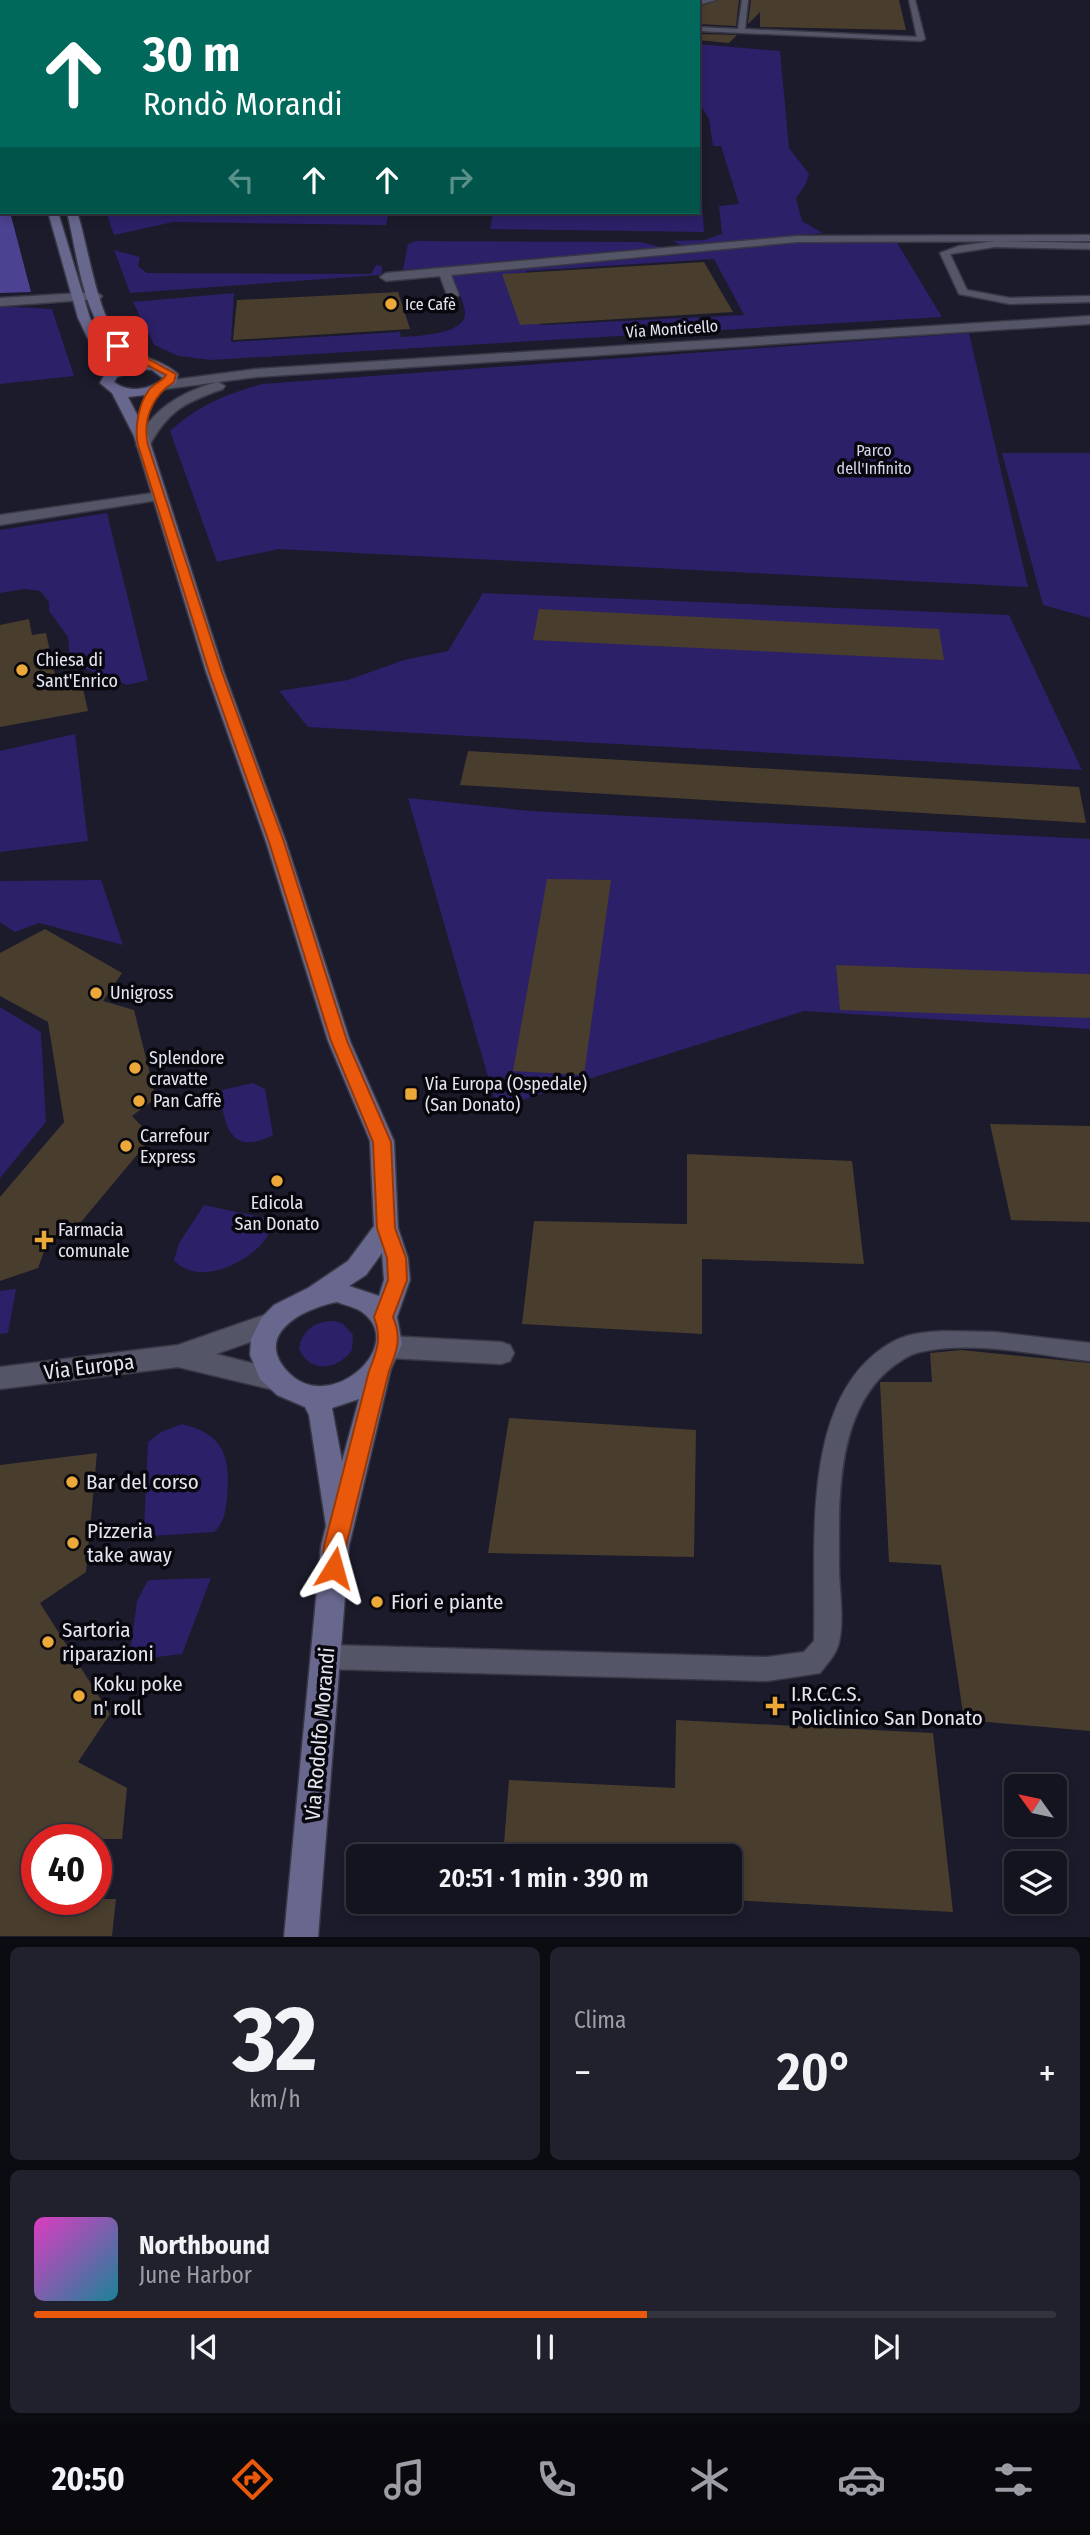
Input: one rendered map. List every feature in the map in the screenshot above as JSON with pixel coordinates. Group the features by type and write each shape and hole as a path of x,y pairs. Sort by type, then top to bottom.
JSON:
{"street":[{"path":"53,214 77,299 98,351 112,374"},
{"path":"73,214 102,316 118,346 171,374 171,380 160,387 146,407 142,440"},
{"path":"386,277 797,239 1090,238"},
{"path":"444,272 453,295"},
{"path":"0,302 96,296"},
{"name":"Via Monticello","path":"160,387 256,373 1090,320"},
{"path":"161,368 139,365 112,374 107,383 118,391 142,440 215,672 276,842 339,1041 382,1142 386,1228 396,1258 397,1280 384,1317"},
{"name":"Via Monticello","path":"161,368 256,373"},
{"path":"142,440 159,419 205,390 256,377 338,368"},
{"path":"118,391 160,387"},
{"path":"0,520 160,496"},
{"path":"317,1293 356,1295 372,1304 384,1317 389,1331 384,1359 361,1386 339,1396 314,1398 292,1392 274,1379 265,1362 264,1343 270,1324 282,1310 317,1293 357,1268 386,1228"},
{"name":"Via Europa","path":"0,1378 178,1356 270,1324"},
{"path":"384,1359 501,1353"},
{"name":"Via Europa","path":"178,1356 274,1379"},
{"name":"Via Rodolfo Morandi","path":"301,1937 339,1532 384,1359"},
{"name":"Via Rodolfo Morandi","path":"314,1398 322,1415 339,1532"}],"lane":[{"path":"741,33 745,0"},
{"path":"700,29 741,33 921,38 912,0"},
{"path":"1090,246 985,245 958,247 946,253 963,292 981,298 1005,301 1090,299"},
{"path":"327,1657 753,1669 811,1664 825,1646 829,1482 841,1419 866,1375 905,1347 949,1340 1090,1352"}],"green space":[{"path":"700,44 780,51 789,148 809,174 806,184 796,198 802,221 823,233 684,247 673,241 704,240 722,234 719,206 739,204 721,146 713,146 709,119 701,106"},
{"path":"700,173 704,232 490,229 493,214 700,214"},
{"path":"107,214 389,214 386,225 173,222 114,235"},
{"path":"416,241 641,242 664,248 405,272 403,269 408,244"},
{"path":"896,241 942,317 211,360 179,356 154,345 133,302 234,293 231,342 400,332 401,337 417,336 448,330 463,321 463,304 450,273 793,242","holes":["714,259 744,315 541,325 526,271"]},
{"path":"114,250 140,257 138,266 147,273 371,274 376,265 382,266 382,273 380,275 130,293"},
{"path":"0,306 52,309 74,376 0,384"},
{"name":"Parco dell'Infinito","path":"969,333 1028,587 279,549 217,562 170,431 213,402 262,384"},
{"path":"1002,453 1090,453 1090,618 1043,605"},
{"path":"107,513 148,680 127,685 70,663 68,637 49,611 49,602 40,591 25,589 0,593 0,530"},
{"path":"483,593 1009,615 1082,770 308,727 279,691 348,680 404,660 448,651"},
{"path":"75,734 88,841 0,852 0,751"},
{"path":"408,798 530,811 1090,839 1090,1029 804,1011 497,1108"},
{"path":"101,880 123,945 39,923 15,932 0,922 0,881"},
{"path":"0,1007 41,1032 46,1122 0,1178"},
{"path":"253,1083 265,1089 273,1135 257,1141 243,1142 232,1135 228,1128 221,1094 222,1090"},
{"path":"204,1205 275,1220 265,1240 246,1257 221,1269 196,1272 184,1268 174,1260 179,1243"},
{"path":"16,1289 8,1333 0,1334 0,1291"},
{"path":"335,1321 343,1324 353,1335 352,1350 332,1365 317,1366 310,1363 299,1349 303,1336 316,1325"},
{"path":"182,1424 207,1434 222,1449 228,1471 224,1516 214,1532 152,1536 144,1528 148,1442 161,1432"},
{"path":"211,1578 182,1654 149,1658 130,1653 137,1601 148,1580"}],"shaded area":[{"path":"0,214 11,214 31,292 0,293"}],"building":[{"path":"719,0 739,0 736,26 700,24 700,6"},
{"path":"751,0 899,0 906,30 760,27 760,12 748,24"},
{"path":"700,34 737,35 729,43 700,40"},
{"path":"704,262 733,312 520,325 502,274"},
{"path":"398,292 410,329 233,340 237,300"},
{"path":"539,609 939,629 944,660 533,640"},
{"name":"Chiesa di Sant'Enrico","path":"29,619 32,635 46,633 57,684 81,680 88,711 0,727 0,625"},
{"path":"468,751 1079,787 1086,823 460,785"},
{"path":"547,879 611,880 584,1075 513,1071"},
{"path":"45,929 122,973 103,1001 134,1010 156,1098 132,1116 152,1137 71,1234 49,1238 38,1268 0,1281 0,1197 64,1122 48,1022 0,996 0,953"},
{"path":"836,965 1090,974 1090,1018 840,1010"},
{"path":"990,1124 1090,1126 1090,1222 1011,1220"},
{"path":"687,1154 852,1161 864,1264 702,1259 702,1334 522,1324 534,1221 687,1224"},
{"path":"961,1350 1090,1363 1090,1731 964,1720 941,1565 889,1562 880,1382 932,1382 930,1353"},
{"path":"509,1418 696,1430 694,1557 488,1553"},
{"path":"97,1453 86,1572 40,1603 110,1714 78,1762 127,1788 122,1839 112,1839 112,1824 21,1824 21,1915 112,1915 112,1899 116,1899 112,1936 0,1936 0,1465"},
{"path":"676,1720 933,1733 953,1912 742,1901 742,1844 504,1844 509,1780 675,1788"}],"place":[{"name":"Ice Cafè","path":"391,304"},
{"name":"Chiesa di Sant'Enrico","path":"22,670"},
{"name":"Unigross","path":"96,993"},
{"name":"Splendore cravatte","path":"135,1068"},
{"name":"Via Europa (Ospedale) (San Donato)","path":"411,1094"},
{"name":"Pan Caffè","path":"139,1101"},
{"name":"Carrefour Express","path":"126,1146"},
{"name":"Edicola San Donato","path":"277,1181"},
{"name":"Farmacia comunale","path":"44,1240"},
{"name":"Bar del corso","path":"72,1482"},
{"name":"Pizzeria take away","path":"73,1543"},
{"name":"Fiori e piante","path":"377,1602"},
{"name":"Sartoria riparazioni","path":"48,1642"},
{"name":"Koku poke n' roll","path":"79,1696"},
{"name":"I.R.C.C.S. Policlinico San Donato","path":"775,1706"}],"route":[{"path":"118,346 171,374 171,380 154,390 146,407 141,436 143,445 215,672 276,842 339,1041 382,1142 386,1228 396,1258 397,1280 384,1317 389,1331 389,1347 379,1371 335,1546 334,1568"}]}
